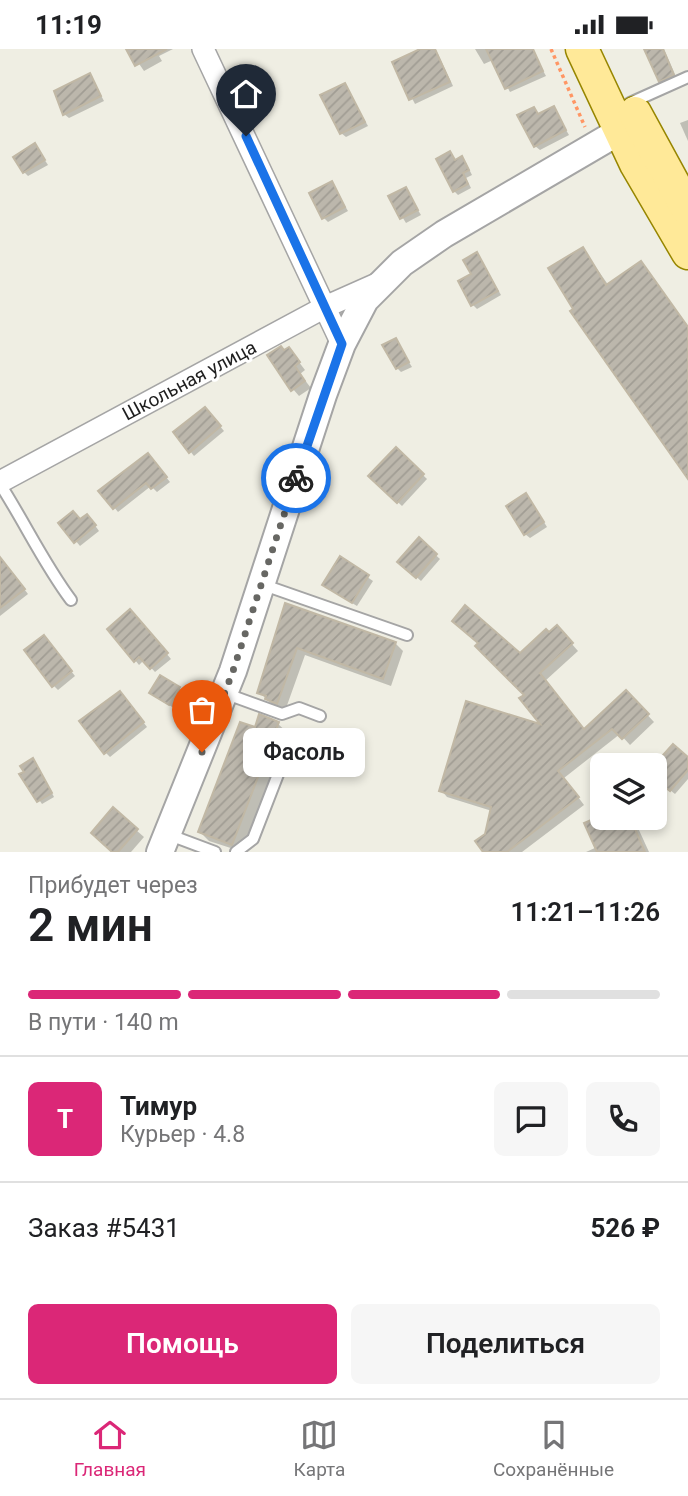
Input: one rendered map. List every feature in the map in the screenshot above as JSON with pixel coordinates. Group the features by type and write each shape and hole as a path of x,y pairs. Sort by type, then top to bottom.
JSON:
{"main road":[{"path":"582,49 621,125 636,164 688,253"},
{"path":"606,49 621,125 688,210"}],"street":[{"path":"203,49 342,344"},
{"path":"164,843 224,693 342,344 365,300 381,282 444,234 496,212 621,125"},
{"name":"Школьная улица","path":"0,483 325,307 381,282"}],"lane":[{"path":"621,125 688,77"},
{"path":"0,483 40,548 47,567 71,600"},
{"path":"261,584 407,635"},
{"path":"224,693 282,714 299,708 320,716"},
{"path":"236,852 253,839 282,764"},
{"path":"164,843 215,852"}],"path":[{"path":"551,49 621,125"}],"building":[{"path":"126,49 167,49 135,66"},
{"path":"420,49 435,49 450,82 409,100 392,62"},
{"path":"486,49 533,49 543,71 505,89"},
{"path":"644,49 663,49 674,75 659,82"},
{"path":"90,73 101,96 63,115 54,91"},
{"path":"345,83 365,122 340,134 320,95"},
{"path":"554,106 566,130 534,147 517,115 534,107 538,114"},
{"path":"35,143 45,160 23,173 13,157"},
{"path":"450,151 455,160 462,156 469,170 463,173 468,184 453,192 436,159"},
{"path":"332,181 345,207 322,219 309,193"},
{"path":"406,187 418,210 400,219 388,196"},
{"path":"583,247 606,285 641,261 688,327 688,479 570,311 573,309 548,268"},
{"path":"477,252 498,291 471,306 458,281 471,274 463,260"},
{"path":"396,338 409,362 396,369 382,345"},
{"path":"281,346 284,350 289,347 300,362 295,366 305,381 291,391 267,355"},
{"path":"205,407 221,426 189,453 173,432"},
{"path":"396,447 424,474 397,503 368,476"},
{"path":"148,453 167,477 151,489 146,483 113,509 98,491"},
{"path":"526,493 544,522 524,535 506,506"},
{"path":"73,511 80,519 87,514 96,525 74,543 58,523"},
{"path":"419,537 437,554 416,578 397,562"},
{"path":"340,556 369,575 352,603 322,585"},
{"path":"0,557 25,589 0,608"},
{"path":"285,603 396,642 383,679 297,648 277,704 257,693"},
{"path":"465,605 520,653 546,629 549,632 557,625 573,643 540,673 584,729 626,690 649,714 622,739 612,729 558,771 579,797 507,852 483,852 475,841 485,834 491,807 439,791 466,701 540,724 519,698 524,695 475,646 478,643 452,621"},
{"path":"130,609 168,653 150,669 139,657 134,662 107,629"},
{"path":"44,635 72,671 52,687 24,650"},
{"path":"160,675 180,687 169,705 149,693"},
{"path":"120,691 144,722 104,754 79,721"},
{"path":"259,714 279,722 232,845 198,832 240,722 255,727"},
{"path":"673,744 688,757 688,770 670,791 667,789 667,753 665,753"},
{"path":"33,758 52,793 37,802 19,774 24,772 20,766"},
{"path":"113,807 138,829 118,852 112,852 91,833"},
{"path":"590,820 590,830 636,830 645,852 597,852 584,823"}],"way so far":[{"path":"202,752 233,671 296,478"}],"place":[{"name":"Фасоль","path":"202,752"}],"route":[{"path":"246,136 342,344 296,478"}]}
